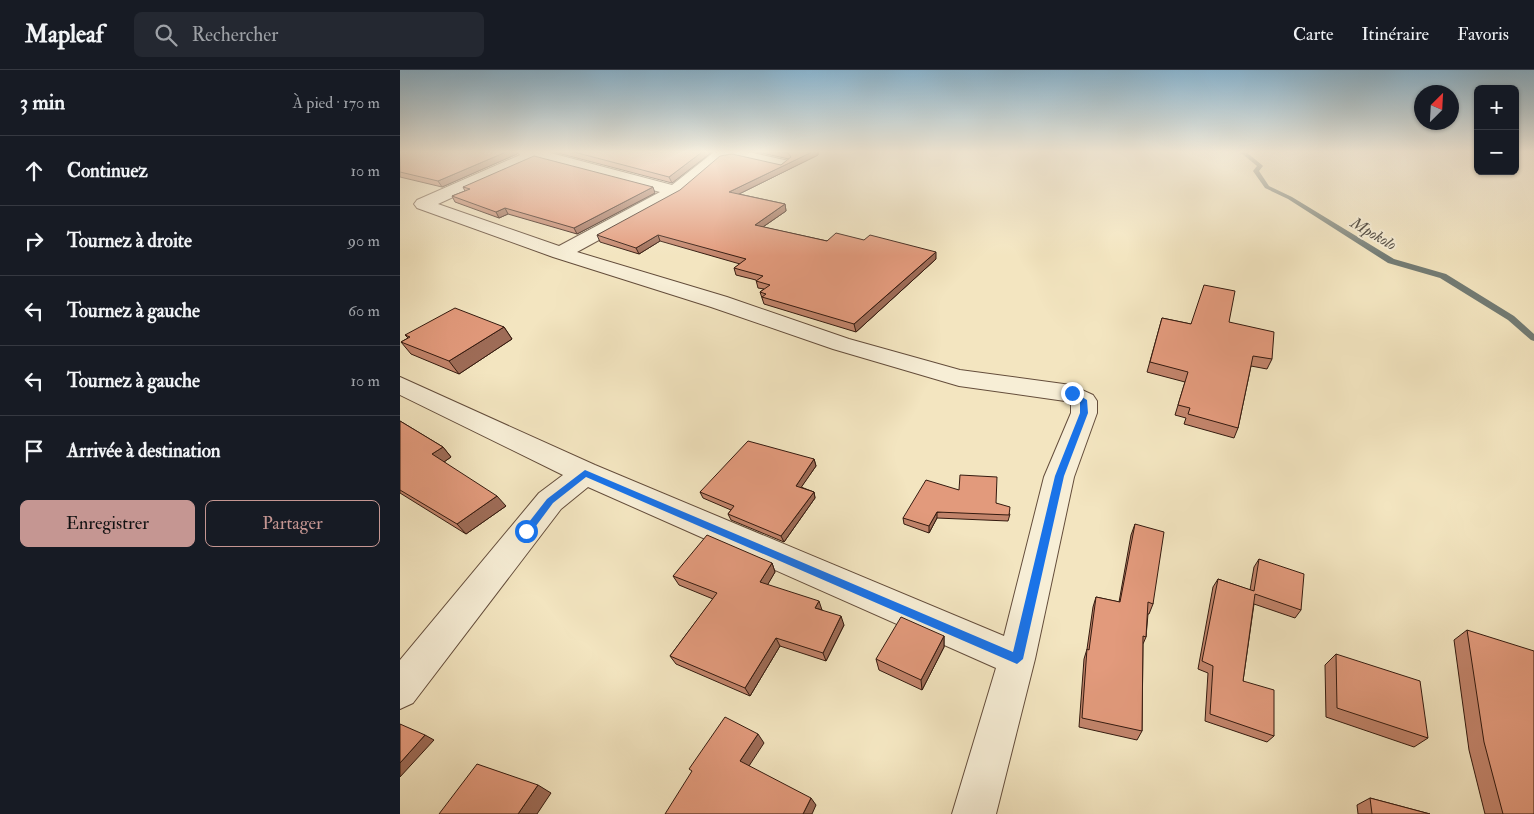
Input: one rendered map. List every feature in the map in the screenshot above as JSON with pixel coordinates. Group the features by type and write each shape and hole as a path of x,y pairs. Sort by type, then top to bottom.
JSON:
{"street":[{"path":"460,187 423,204 560,252 719,302 841,344 959,378 1072,393 1084,402 1084,413 1059,476 1017,659 974,814"},
{"path":"659,187 675,191"},
{"path":"560,252 680,187"},
{"path":"400,385 585,473 1017,659"},
{"path":"400,690 550,501 585,473"}],"building":[{"path":"463,187 653,187 574,228 505,208 496,212 452,196 470,189"},
{"path":"684,187 740,187 729,192 785,204 755,225 827,241 836,233 864,240 870,235 936,252 854,324 762,297 766,294 760,292 770,285 756,281 763,276 734,268 746,259 658,235 636,248 597,235"},
{"path":"1204,285 1235,291 1229,322 1274,332 1272,359 1253,356 1238,428 1188,414 1190,408 1178,405 1188,372 1150,362 1162,318 1191,324"},
{"path":"455,308 504,327 449,361 401,342 410,337 405,335"},
{"path":"400,421 443,447 432,454 497,496 457,524 400,490"},
{"path":"748,441 814,459 796,486 814,492 781,536 728,514 734,506 700,492"},
{"path":"960,475 997,477 996,503 1010,507 1009,515 937,512 929,526 903,518 926,480 959,490"},
{"path":"1135,524 1164,532 1153,604 1148,602 1146,637 1143,636 1142,731 1082,718 1087,649 1089,650 1096,597 1120,602"},
{"path":"707,535 772,563 760,582 819,601 815,608 841,616 823,653 776,638 745,688 670,656 717,593 673,576"},
{"path":"1259,559 1304,574 1301,610 1255,594 1243,681 1274,690 1274,736 1210,714 1213,666 1202,661 1218,579 1254,591"},
{"path":"901,617 944,636 921,680 876,659"},
{"path":"1467,630 1534,651 1534,814 1503,814 1484,742"},
{"path":"1336,654 1420,681 1428,738 1337,708"},
{"path":"725,717 758,734 740,761 811,798 803,814 665,814 692,771 689,769"},
{"path":"400,724 425,735 400,763"},
{"path":"477,764 538,785 518,814 439,814"},
{"path":"1370,798 1430,814 1372,814"}],"waterway":[{"name":"Mpokolo","path":"1267,187 1290,198 1391,261 1443,276 1511,318 1534,338"}],"route":[{"path":"526,531 550,501 585,473 1017,659 1059,476 1084,413 1084,402 1072,393"}]}
